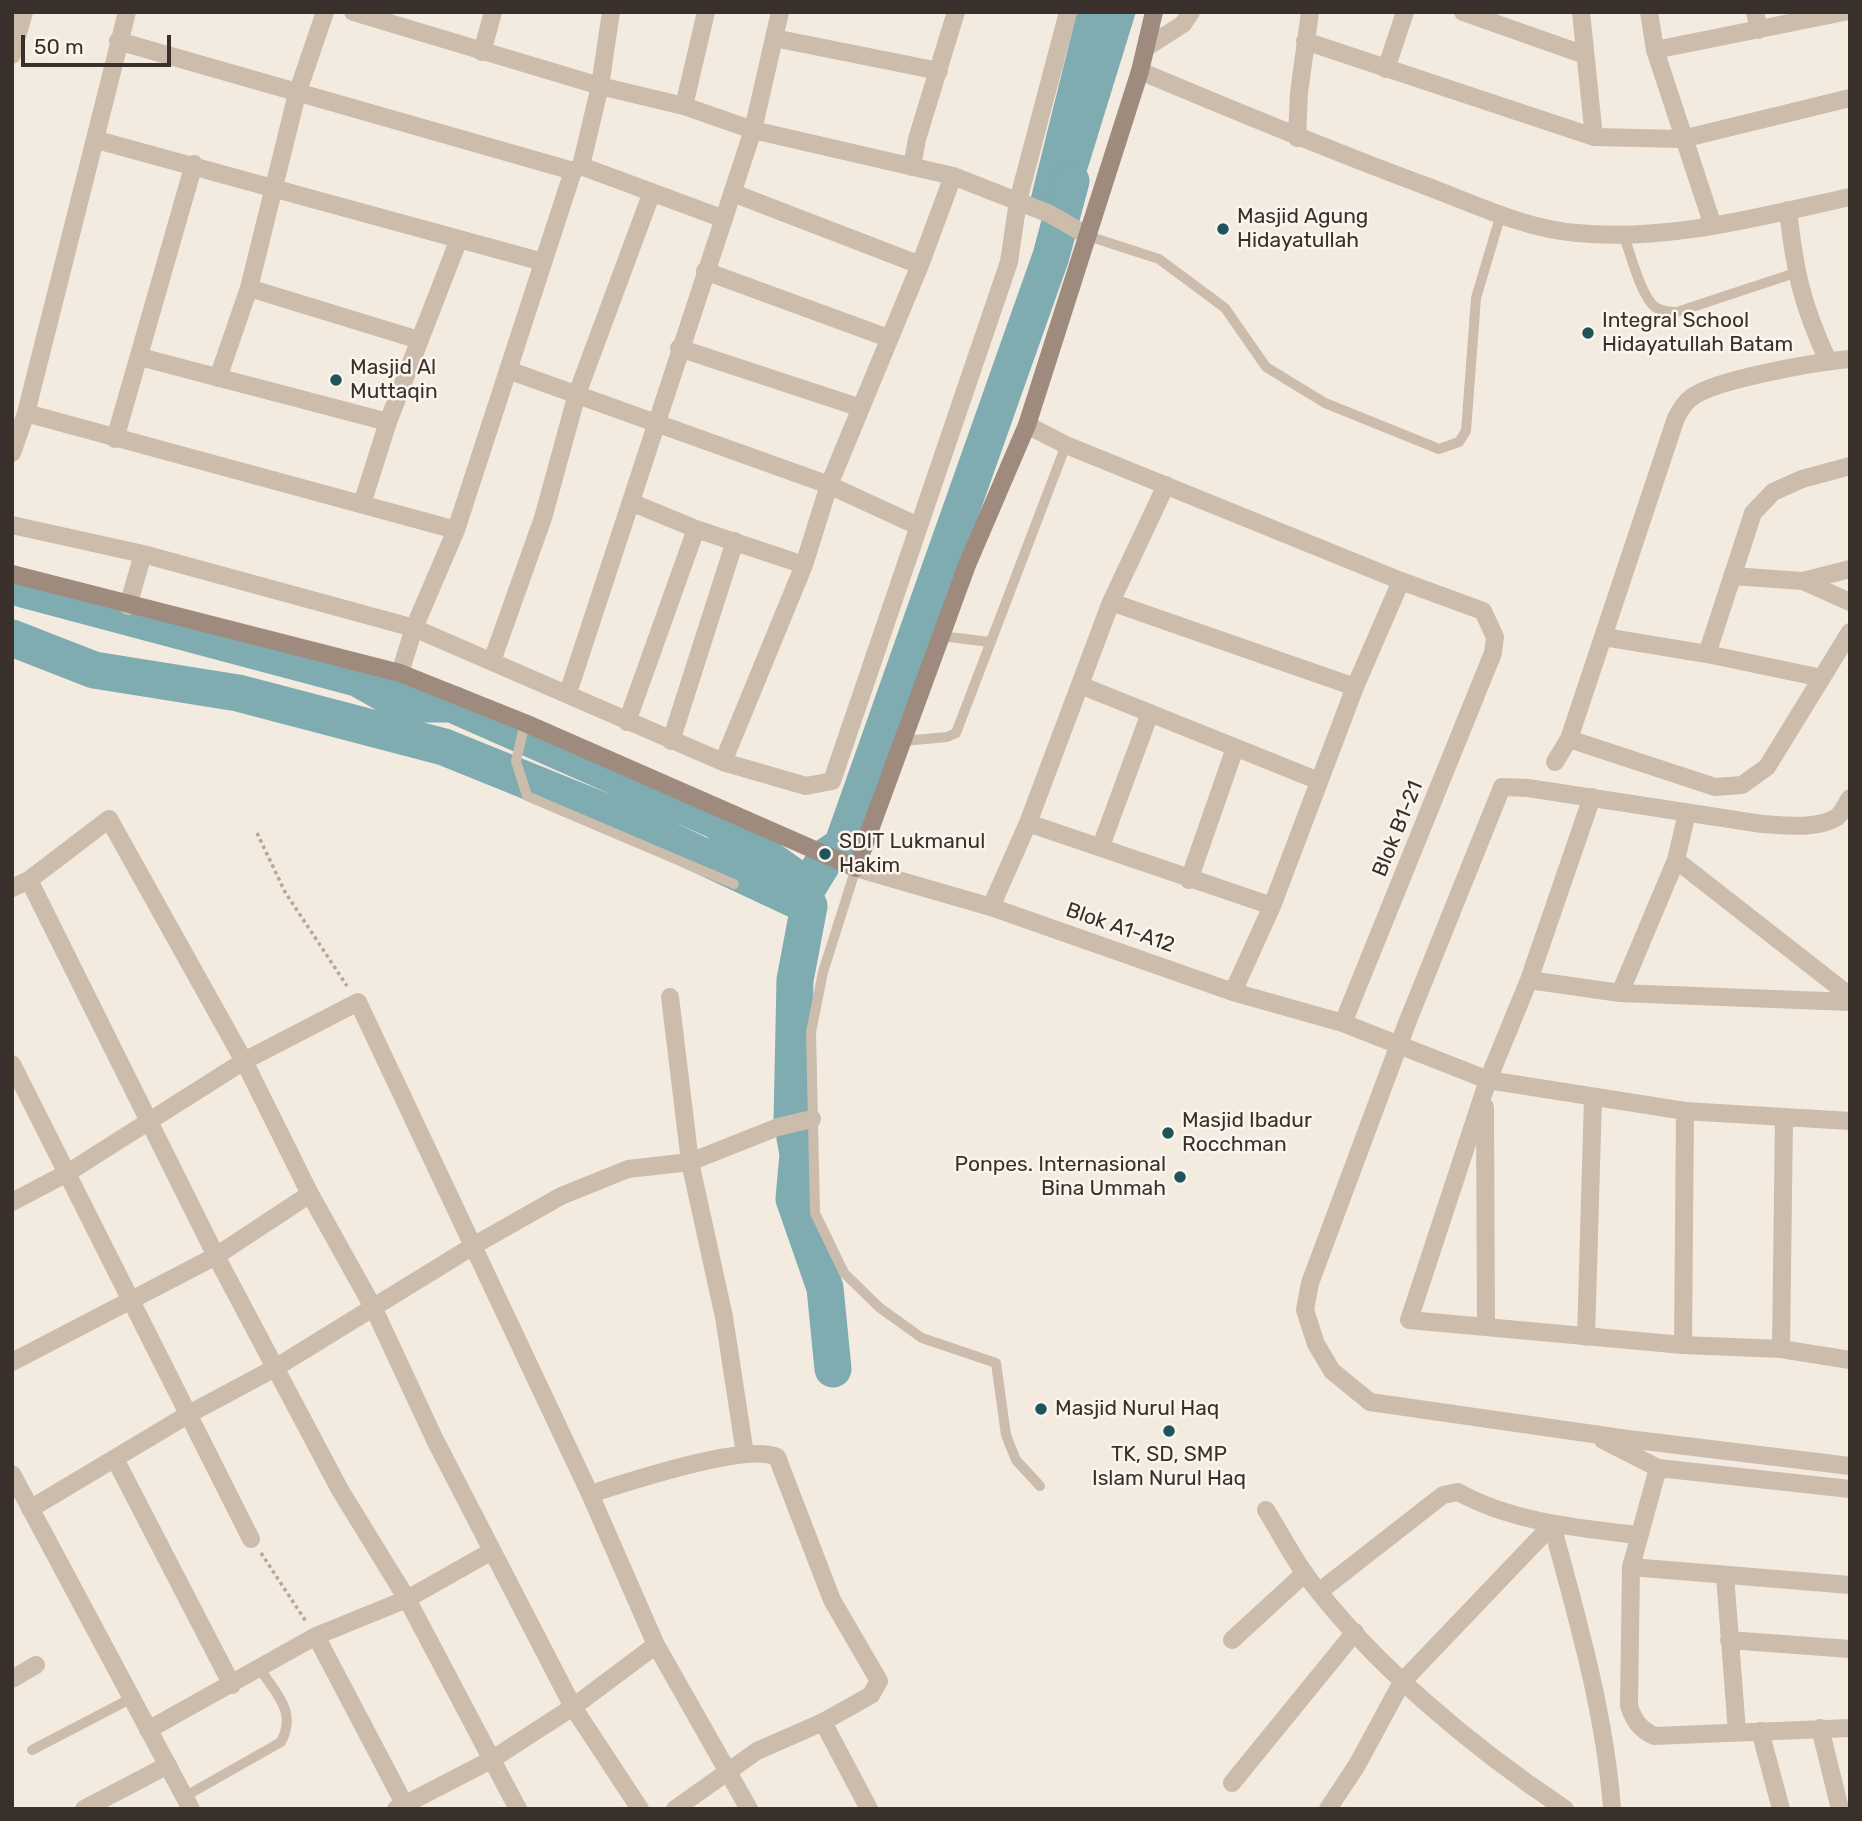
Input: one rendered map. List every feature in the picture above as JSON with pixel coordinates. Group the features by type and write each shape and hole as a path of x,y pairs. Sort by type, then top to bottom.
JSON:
{"street":[{"path":"12,55 24,12"},
{"path":"12,453 26,413 97,140 118,41 127,12"},
{"path":"218,378 249,288 297,94 325,12"},
{"path":"353,12 394,19 482,52 600,86 684,106 753,130 953,176 1050,214 1082,233"},
{"path":"482,52 493,12"},
{"path":"402,665 413,631 456,530 543,262 577,169 600,86 611,12"},
{"path":"684,106 706,12"},
{"path":"568,693 633,503 679,348 753,130 780,12"},
{"path":"912,167 917,139 957,12"},
{"path":"12,525 413,631 568,693 627,722 723,762 806,786 832,782 1009,262 1018,201 1068,12"},
{"path":"12,574 129,599 402,665 525,723 856,867 941,636 1027,425 1082,233 1140,71 1154,12"},
{"path":"1147,47 1183,24 1191,12"},
{"path":"1297,138 1299,93 1310,12"},
{"path":"1386,69 1405,12"},
{"path":"1463,12 1586,55"},
{"path":"1581,12 1594,137"},
{"path":"1649,12 1655,50 1682,139 1712,223"},
{"path":"1655,50 1757,21 1836,13"},
{"path":"774,38 939,71"},
{"path":"118,41 297,94 577,169 652,192 724,219"},
{"path":"1306,41 1594,137 1682,139 1850,97"},
{"path":"1140,71 1297,138 1501,214 1575,233 1624,236 1788,210 1850,197"},
{"path":"97,140 194,164 543,262"},
{"path":"115,439 194,164"},
{"path":"723,762 804,565 829,485 920,265 953,176"},
{"path":"492,661 543,518 577,394 652,192"},
{"path":"733,193 920,265"},
{"path":"1788,210 1795,272 1806,311 1828,361"},
{"path":"362,504 388,422 459,239"},
{"path":"705,271 888,338"},
{"path":"249,288 419,340"},
{"path":"679,348 861,408"},
{"path":"140,357 388,422"},
{"path":"1555,762 1570,739 1682,406 1706,389 1828,361 1850,359"},
{"path":"508,370 829,485 918,526"},
{"path":"26,413 456,530"},
{"path":"1027,425 1066,444 1401,581 1355,687 1272,906 1233,992"},
{"path":"1707,654 1753,513 1773,492 1802,479 1850,466"},
{"path":"991,907 1028,823 1111,602 1166,485"},
{"path":"633,503 695,528 804,565"},
{"path":"627,722 695,528"},
{"path":"671,741 735,541"},
{"path":"129,599 141,558"},
{"path":"1732,576 1803,581 1850,569"},
{"name":"Blok B1-21","path":"1343,1023 1493,653 1495,637 1483,611 1401,581"},
{"path":"1803,581 1850,602"},
{"path":"1111,602 1355,687"},
{"path":"1570,739 1715,787 1742,785 1767,767 1850,632"},
{"path":"1604,637 1707,654 1822,678"},
{"path":"1080,685 1319,781"},
{"path":"1101,846 1150,713"},
{"path":"1189,880 1235,748"},
{"path":"1850,798 1838,816 1821,823 1762,824 1592,797 1502,787 1399,1045 1310,1283 1305,1310 1316,1344 1332,1371 1370,1402 1590,1434 1850,1466"},
{"path":"1592,797 1529,980 1487,1086 1409,1320 1683,1345 1781,1349 1850,1360"},
{"path":"1620,993 1675,860 1687,813"},
{"path":"12,888 29,880 109,819 244,1062 310,1194 374,1309 492,1551 573,1707 640,1809"},
{"path":"1028,823 1101,846 1189,880 1272,906"},
{"path":"1675,860 1850,996"},
{"name":"Blok A1-A12","path":"856,867 991,907 1233,992 1343,1023 1399,1045 1487,1086 1685,1111 1850,1121"},
{"path":"29,880 216,1256 340,1490 407,1599 518,1809"},
{"path":"1529,980 1620,993 1850,1002"},
{"path":"670,997 690,1161 724,1317 745,1454"},
{"path":"12,1202 69,1172 244,1062 358,1002 590,1494 656,1645 749,1809"},
{"path":"12,1064 69,1172 129,1299 251,1539"},
{"path":"1486,1327 1487,1086"},
{"path":"1586,1337 1593,1098"},
{"path":"1683,1345 1685,1111"},
{"path":"1781,1349 1784,1117"},
{"path":"30,1509 189,1414 275,1368 473,1246 561,1196 628,1169 690,1161 778,1127 806,1121"},
{"path":"12,1362 216,1256 310,1194"},
{"path":"1590,1434 1658,1468 1850,1489"},
{"path":"590,1494 636,1479 745,1454 764,1452 777,1457 832,1601 879,1681 871,1695 823,1722 757,1751 675,1809"},
{"path":"115,1459 232,1685"},
{"path":"1658,1468 1631,1567 1629,1706 1634,1720 1654,1736 1850,1728"},
{"path":"12,1475 187,1803"},
{"path":"1320,1591 1443,1495 1458,1492 1472,1500 1552,1525 1638,1535"},
{"path":"1266,1510 1305,1573 1402,1682 1516,1776 1565,1809"},
{"path":"1328,1809 1357,1765 1402,1682 1552,1525"},
{"path":"1552,1525 1581,1632 1610,1782 1612,1809"},
{"path":"148,1730 316,1636 407,1599 492,1551"},
{"path":"1631,1567 1850,1585"},
{"path":"1233,1640 1305,1573"},
{"path":"1725,1576 1737,1732"},
{"path":"1232,1783 1355,1632"},
{"path":"316,1636 402,1807 491,1760 573,1707 656,1645"},
{"path":"1729,1640 1850,1649"},
{"path":"12,1679 36,1665"},
{"path":"823,1722 869,1809"},
{"path":"1820,1728 1840,1809"},
{"path":"1760,1731 1781,1809"},
{"path":"84,1809 168,1765"}],"lane":[{"path":"1082,233 1159,259 1225,308 1266,367 1313,395 1439,449 1459,442 1466,431 1476,298 1501,214"},
{"path":"1624,236 1647,296 1656,307 1666,311 1677,312 1795,272"},
{"path":"903,741 947,737 956,733 1066,444"},
{"path":"941,636 990,642"},
{"path":"525,723 516,761 527,796 734,884"},
{"path":"856,867 823,972 811,1032 806,1121 815,1213 844,1273 880,1308 922,1338 996,1363 1006,1435 1016,1461 1040,1486"},
{"path":"187,1803 281,1742 289,1728 289,1717 260,1669"},
{"path":"32,1750 130,1699"}],"path":[{"path":"257,833 285,892 358,1002"},
{"path":"251,1539 316,1636"}],"water":[{"path":"1077,12 1136,12 1069,229 1027,213"}],"waterway":[{"path":"23,589 357,678 403,704 452,704 715,820 808,887 827,856 842,846 1051,256 1071,181"},
{"path":"12,638 94,670 238,693 444,747 632,823 809,906 795,980 792,1121 798,1154 794,1199 825,1288 833,1369"}],"place":[{"name":"Masjid Agung Hidayatullah","path":"1223,229"},
{"name":"Integral School Hidayatullah Batam","path":"1588,333"},
{"name":"Masjid Al Muttaqin","path":"336,380"},
{"name":"SDIT Lukmanul Hakim","path":"825,854"},
{"name":"Masjid Ibadur Rocchman","path":"1168,1133"},
{"name":"Ponpes. Internasional Bina Ummah","path":"1180,1177"},
{"name":"Masjid Nurul Haq","path":"1041,1409"},
{"name":"TK, SD, SMP Islam Nurul Haq","path":"1169,1431"}]}
